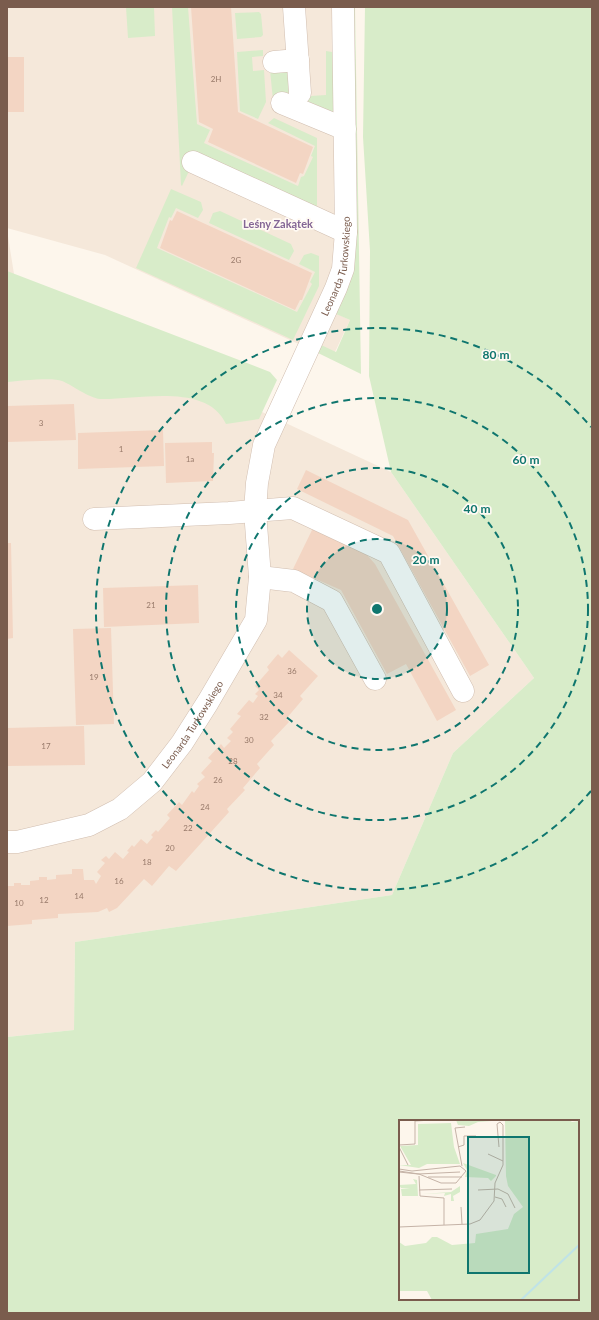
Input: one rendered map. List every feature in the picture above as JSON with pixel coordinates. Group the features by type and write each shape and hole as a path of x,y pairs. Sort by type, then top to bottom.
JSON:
{"street":[{"path":"294,7 298,60 291,98 345,129"},
{"name":"Leonarda Turkowskiego","path":"7,842 17,842 89,825 120,810 152,782 182,743 256,620 260,577 255,511 256,482 264,445 336,288 343,269 346,232 343,7"},
{"path":"274,62 298,60"},
{"path":"193,162 346,232"},
{"path":"94,518 293,508 389,553 463,691"},
{"path":"260,577 294,581 332,601 375,679"}],"shaded area":[{"path":"7,7 352,7 354,264 334,312 350,320 335,352 316,352 105,255 7,228"},
{"path":"7,230 21,318 69,322 391,472 534,678 453,753 392,895 75,942 74,1030 7,1037"}],"green space":[{"path":"126,7 154,7 155,36 128,38"},
{"path":"172,7 188,7 197,124 210,130 204,143 298,186 301,177 304,176 313,157 311,156 315,146 268,123 274,118 317,138 317,212 197,154 182,186 181,185"},
{"path":"352,7 355,7 361,374 316,352 319,344 336,352 350,320 334,313 354,264"},
{"path":"365,7 592,7 592,1313 7,1313 7,1037 74,1030 75,942 392,895 453,753 534,678 391,472 369,376 370,251 363,137"},
{"path":"259,12 261,14 263,35 261,37 237,39 235,13"},
{"path":"263,50 263,56 252,57 253,71 264,70 266,102 258,119 240,111 237,52"},
{"path":"326,51 332,52 335,56 335,108 333,112 297,97 326,95"},
{"path":"270,70 286,70 293,77 295,96 285,92 276,110 274,110"},
{"path":"171,189 201,202 203,210 198,218 176,208 171,218 169,217 157,248 297,312 312,284 310,282 315,272 299,264 304,255 311,253 319,256 319,286 293,340 136,268"},
{"path":"220,211 291,244 294,251 289,260 209,223 213,213"},
{"path":"7,271 270,372 277,380 259,419 226,424 217,411 204,403 188,398 151,396 100,399 58,380 51,379 7,382"}],"building":[{"path":"191,7 231,7 238,112 313,147 303,174 300,173 296,183 208,142 213,129 199,122"},
{"path":"7,57 24,57 24,112 7,112"},
{"path":"177,211 312,273 302,300 300,300 295,310 160,248 170,220 172,221"},
{"path":"74,404 76,440 7,442 7,406"},
{"path":"163,430 164,466 78,469 78,433"},
{"path":"212,442 212,453 214,453 213,481 166,483 165,443"},
{"path":"306,470 408,520 489,665 470,676 393,536 297,489"},
{"path":"313,528 367,555 375,564 456,710 437,721 406,664 387,674 341,590 293,569"},
{"path":"7,543 11,543 13,638 7,639"},
{"path":"198,585 199,623 104,627 103,588"},
{"path":"111,628 114,724 76,725 73,629"},
{"path":"289,650 318,676 300,696 303,699 286,719 289,722 271,741 274,745 257,764 260,768 243,788 245,790 227,809 229,812 176,871 169,866 152,886 144,879 117,908 109,912 107,908 98,912 58,914 58,918 32,920 32,924 7,926 7,886 14,886 14,883 30,885 30,881 39,880 39,877 47,877 47,880 56,879 56,875 72,874 72,869 83,869 84,880 94,880 96,884 101,876 97,872 105,863 101,860 106,856 109,859 115,852 123,859 129,852 127,851 132,845 134,847 141,839 147,844 153,837 151,835 156,830 158,832 170,818 167,815 179,802 182,805 192,791 194,793 199,786 197,784 205,777 201,773 212,761 208,758 221,744 224,748 231,741 227,738 233,732 230,729 241,716 237,714 249,700 253,703 258,696 255,694 259,690 255,686 269,670 267,667 278,654 282,658"},
{"path":"84,726 85,765 7,766 7,728"}],"district":[{"name":"Leśny Zakątek","path":"278,223"}]}
